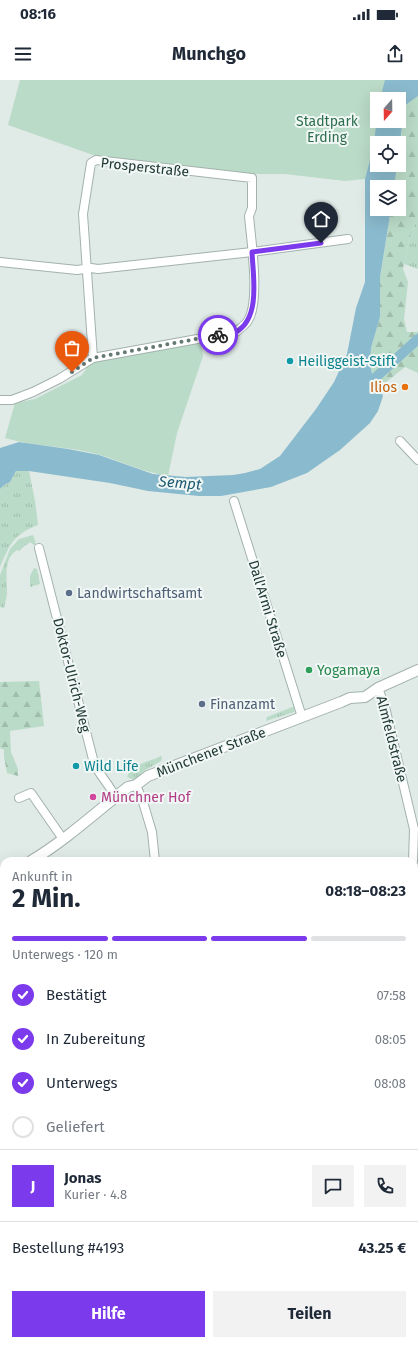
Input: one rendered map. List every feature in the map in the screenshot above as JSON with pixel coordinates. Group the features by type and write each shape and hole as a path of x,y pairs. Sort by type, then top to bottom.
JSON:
{"street":[{"name":"Prosperstraße","path":"93,358 83,214 91,163 96,160 252,178 252,208 249,216 252,252"},
{"path":"0,262 77,270 98,269 252,252 348,239"},
{"path":"0,400 12,400 33,392 65,376 93,358 236,332 248,321 252,311 254,297 252,252"},
{"path":"400,441 418,460"},
{"name":"Dall'Armi Straße","path":"234,502 302,717"},
{"name":"Doktor-Ulrich-Weg","path":"39,548 94,763 115,797"},
{"name":"Münchener Straße","path":"37,857 63,839 128,787 136,785 148,776 350,698 362,690 378,688 418,670"},
{"name":"Almfeldstraße","path":"378,688 385,707 414,828 413,857"},
{"path":"136,785 152,832 155,857"},
{"path":"19,798 31,793 63,839"}],"green space":[{"name":"Stadtpark Erding","path":"20,80 418,80 418,96 406,105 406,92 370,92 370,128 402,128 401,136 370,136 370,172 396,172 395,180 365,179 345,181 285,174 253,174 96,156 8,125"},
{"path":"418,96 418,218 410,236 403,269 408,282 404,319 407,332 418,331 418,373 405,367 385,383 374,378 370,365 371,348 380,317 380,277 390,216 406,216 406,180 395,180 396,172 406,172 406,136 401,136 402,128 406,128 406,105"},
{"path":"418,218 418,269 404,264 410,236"},
{"path":"201,340 203,356 177,433 168,476 150,472 88,452 5,438 15,403 35,399 82,375 92,360"},
{"path":"16,471 29,471 38,525 23,533 13,541 0,567 0,489 10,482"},
{"path":"33,535 36,544 34,545 30,542 20,551 17,550 10,558 6,575 7,592 4,608 0,607 0,575 10,549 19,539"},
{"path":"34,568 37,569 40,584 30,587 30,576"},
{"path":"39,681 44,726 10,731 11,752 18,769 18,776 7,773 4,750 0,748 0,682"},
{"path":"295,706 294,712 266,721 267,717"},
{"path":"161,756 161,761 144,771 135,780 127,777 133,768"}],"water":[{"path":"385,80 418,80 418,96 406,105 406,92 382,92"},
{"path":"376,128 402,128 401,136 375,136"},
{"path":"370,160 370,172 396,172 395,180 370,180 370,216 390,216 380,277 380,317 371,348 370,365 372,373 383,396 378,411 370,423 340,450 307,473 271,487 221,496 199,496 148,491 110,483 29,471 16,471 10,482 0,489 0,448 19,442 99,455 153,474 186,477 245,473 260,469 280,456 316,409 334,382 347,354 356,308 365,282 365,179"}],"waterway":[{"name":"Sempt","path":"365,387 418,339"}],"way so far":[{"path":"72,372 93,358 218,335"}],"place":[{"name":"Heiliggeist-Stift","path":"290,361"},
{"name":"Ilios","path":"405,387"},
{"name":"Landwirtschaftsamt","path":"69,593"},
{"name":"Yogamaya","path":"309,670"},
{"name":"Finanzamt","path":"202,704"},
{"name":"Wild Life","path":"76,766"},
{"name":"Münchner Hof","path":"93,797"}],"route":[{"path":"218,335 236,332 248,321 252,311 254,297 252,252 321,243"}]}
